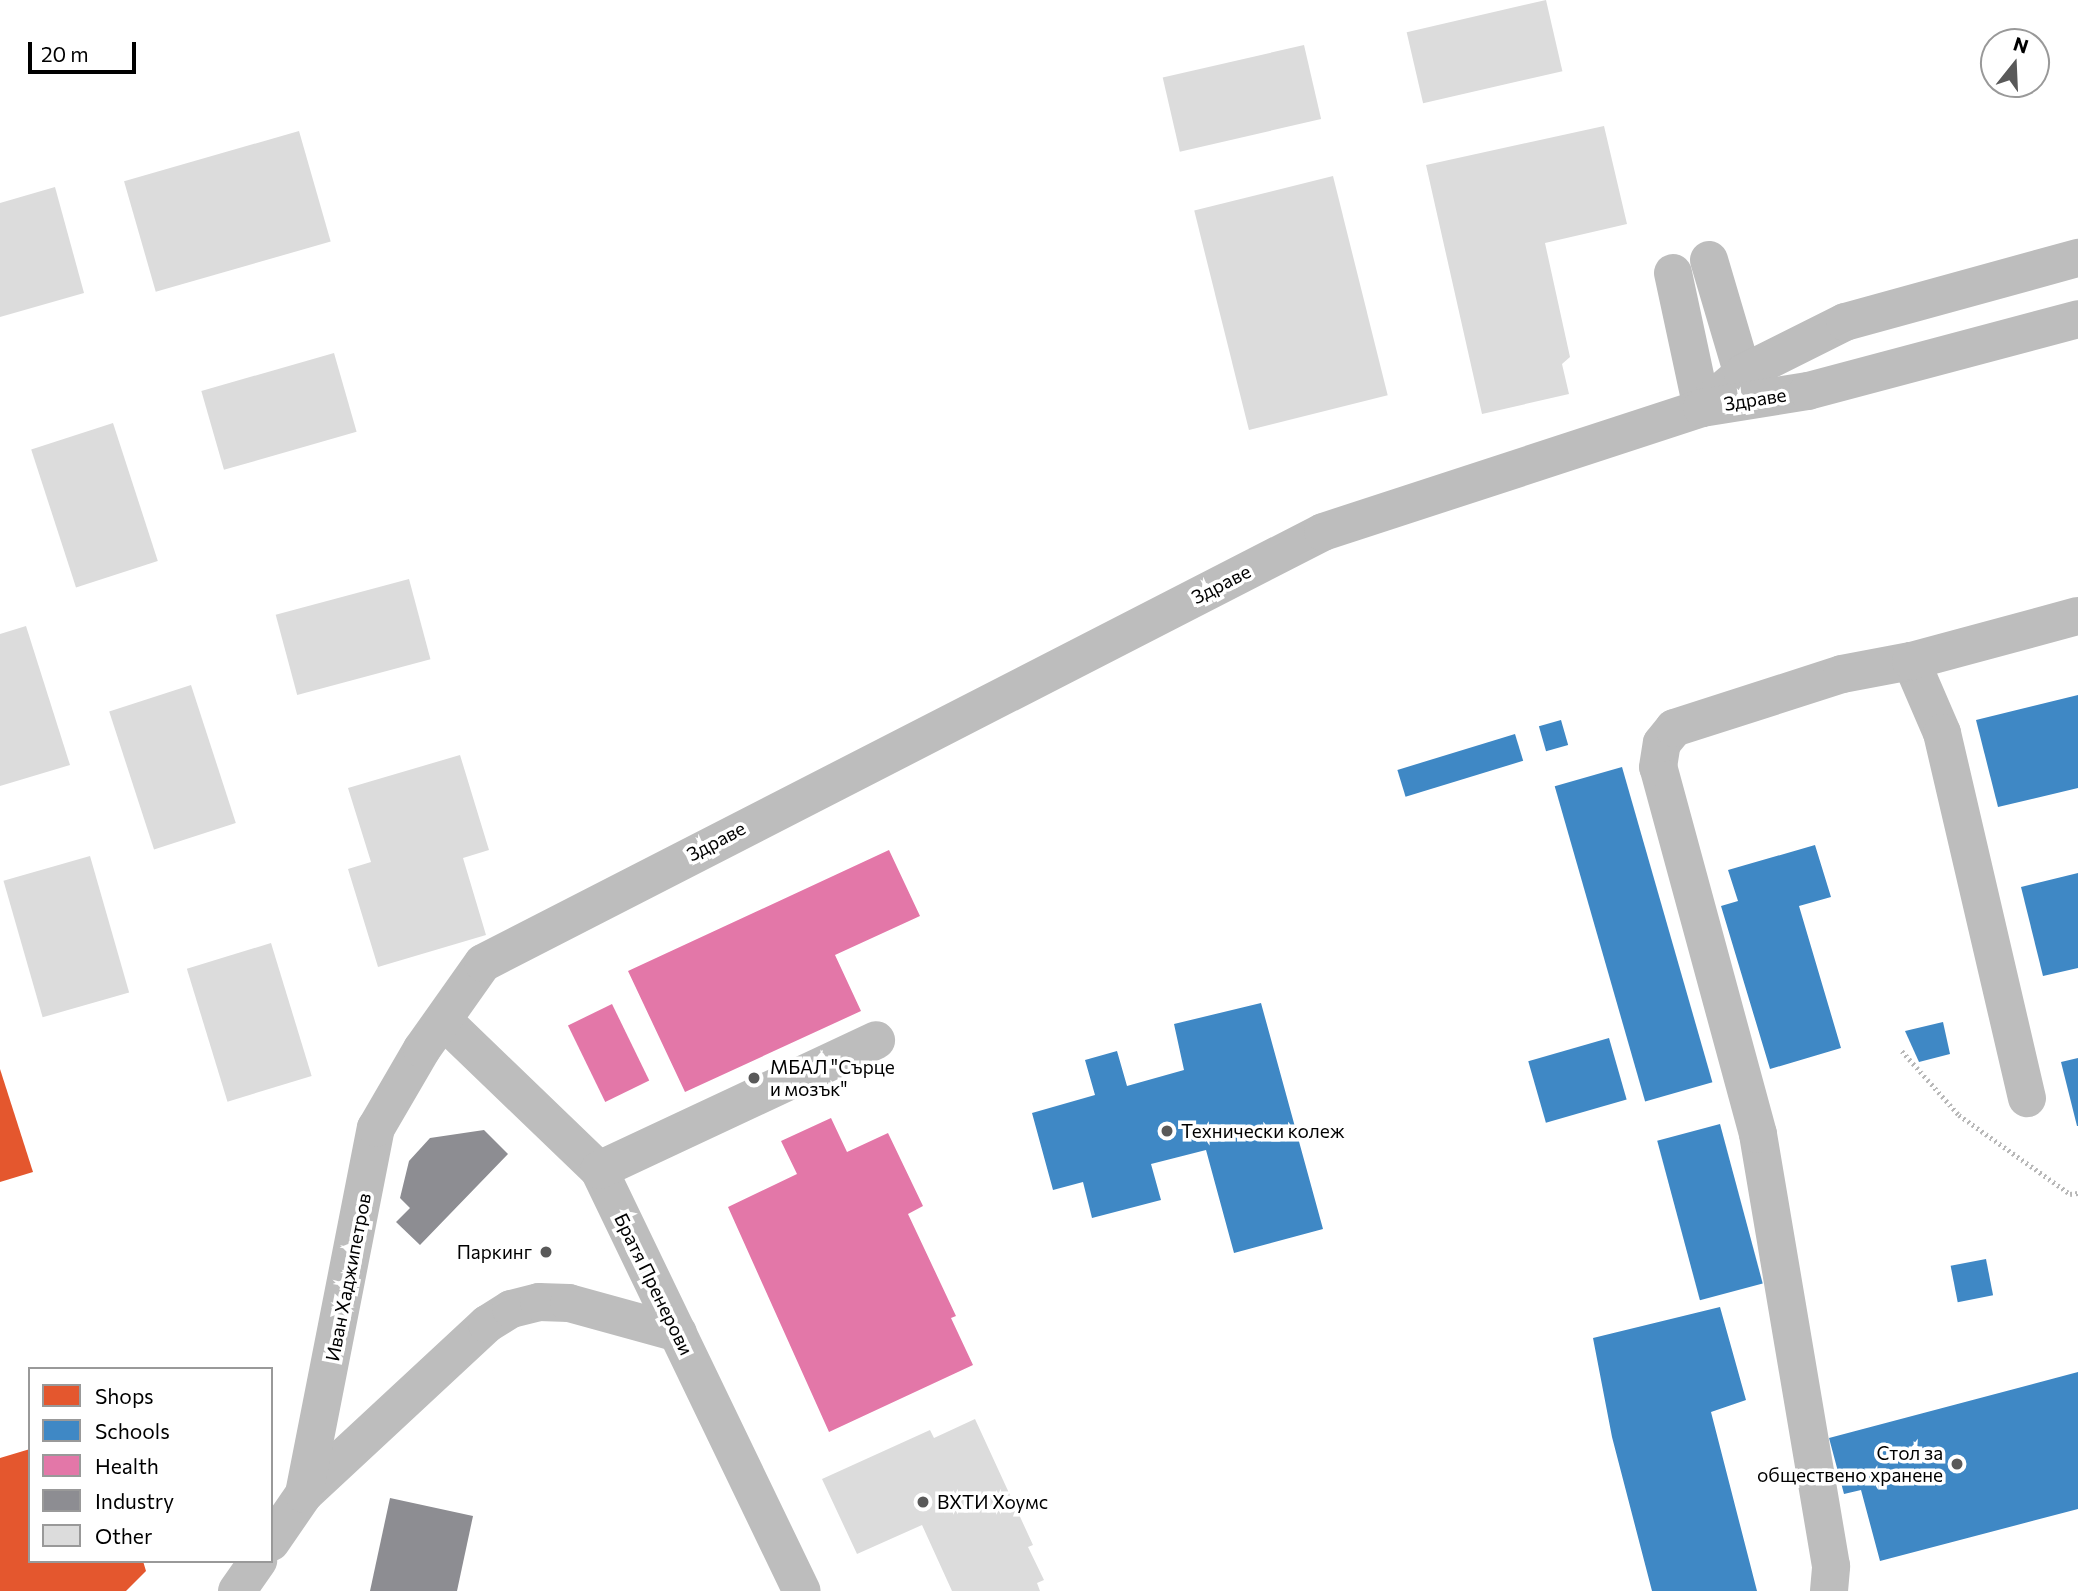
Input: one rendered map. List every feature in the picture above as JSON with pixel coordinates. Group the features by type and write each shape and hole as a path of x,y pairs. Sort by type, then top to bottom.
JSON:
{"street":[{"path":"1673,273 1702,408 1747,386 1844,322 2078,258"},
{"path":"1709,260 1747,386"},
{"name":"Здраве","path":"1747,386 1808,391 2078,318"},
{"name":"Здраве","path":"444,1021 483,963 1323,532 1702,408"},
{"path":"1829,1591 1831,1566 1758,1133 1658,767 1661,743 1674,728 1842,674 1911,662 2078,616"},
{"path":"1911,662 1942,733 2027,1098"},
{"name":"Братя Пренерови","path":"444,1021 599,1170 802,1591"},
{"name":"Иван Хаджипетров","path":"273,1539 304,1494 376,1128 422,1049 444,1021"},
{"path":"599,1170 876,1041"},
{"path":"304,1494 487,1324 511,1309 538,1302 569,1303 678,1332"},
{"path":"237,1591 257,1563"}],"path":[{"path":"1902,1051 1959,1115 2070,1194 2078,1193"}],"building: Shops":[{"path":"0,1069 33,1172 0,1182"},
{"path":"28,1450 28,1563 144,1563 146,1571 126,1591 0,1591 0,1458"}],"building: Schools":[{"path":"2078,695 2078,788 1998,807 1976,720"},
{"path":"1561,720 1568,745 1546,751 1539,726"},
{"path":"1515,734 1523,761 1406,797 1397,770"},
{"path":"1622,767 1712,1082 1645,1102 1555,786"},
{"path":"1815,845 1831,897 1799,906 1841,1048 1770,1069 1721,906 1738,901 1728,870"},
{"path":"2078,873 2078,968 2043,976 2021,887"},
{"name":"Технически колеж","path":"1261,1003 1323,1229 1234,1253 1206,1150 1151,1164 1161,1200 1092,1218 1083,1182 1053,1190 1032,1113 1095,1095 1085,1060 1117,1051 1127,1086 1184,1070 1174,1024"},
{"path":"1943,1022 1950,1054 1919,1062 1905,1031"},
{"path":"1609,1038 1627,1100 1546,1123 1528,1061"},
{"path":"2078,1058 2078,1126 2077,1126 2061,1062"},
{"path":"1720,1124 1763,1283 1700,1300 1657,1141"},
{"path":"1986,1259 1993,1295 1958,1302 1951,1266"},
{"path":"1720,1307 1746,1400 1711,1412 1757,1591 1652,1591 1612,1437 1593,1338"},
{"name":"Стол за обществено хранене","path":"2078,1372 2078,1509 1880,1561 1861,1490 1844,1494 1829,1438"}],"building: Health":[{"path":"889,850 920,916 835,955 861,1011 685,1092 628,971"},
{"path":"612,1004 649,1080 605,1102 568,1025"},
{"path":"831,1118 847,1152 888,1133 923,1206 908,1214 956,1316 951,1318 973,1365 829,1432 728,1207 797,1174 781,1141"}],"building: Industry":[{"path":"484,1130 508,1154 420,1245 396,1222 410,1208 400,1198 409,1161 430,1138"},
{"path":"390,1498 473,1516 457,1591 370,1591"}],"building: Other":[{"path":"1546,0 1562,71 1423,103 1407,32"},
{"path":"1304,45 1321,119 1180,152 1163,78"},
{"path":"1604,126 1627,224 1545,243 1570,357 1562,364 1569,394 1482,414 1426,165"},
{"path":"299,131 331,242 156,292 124,181"},
{"path":"1333,176 1388,395 1249,430 1194,211"},
{"path":"55,187 84,293 0,317 0,203"},
{"path":"334,353 357,432 224,470 201,391"},
{"path":"113,423 158,561 76,587 31,450"},
{"path":"409,579 430,659 297,695 276,615"},
{"path":"26,626 70,765 0,786 0,634"},
{"path":"191,685 236,823 154,849 109,712"},
{"path":"460,755 489,850 463,858 486,935 378,967 348,869 371,862 348,788"},
{"path":"90,856 129,992 43,1017 3,881"},
{"path":"271,943 312,1076 227,1102 187,969"},
{"name":"ВХТИ Хоумс","path":"975,1419 1033,1545 1028,1547 1044,1580 1037,1583 1040,1591 952,1591 922,1525 857,1554 822,1479 930,1430 934,1438"}],"place":[{"name":"МБАЛ \"Сърце и мозък\"","path":"754,1078"},
{"name":"Технически колеж","path":"1167,1131"},
{"name":"Паркинг","path":"546,1252"},
{"name":"Стол за обществено хранене","path":"1957,1464"},
{"name":"ВХТИ Хоумс","path":"923,1502"}]}
